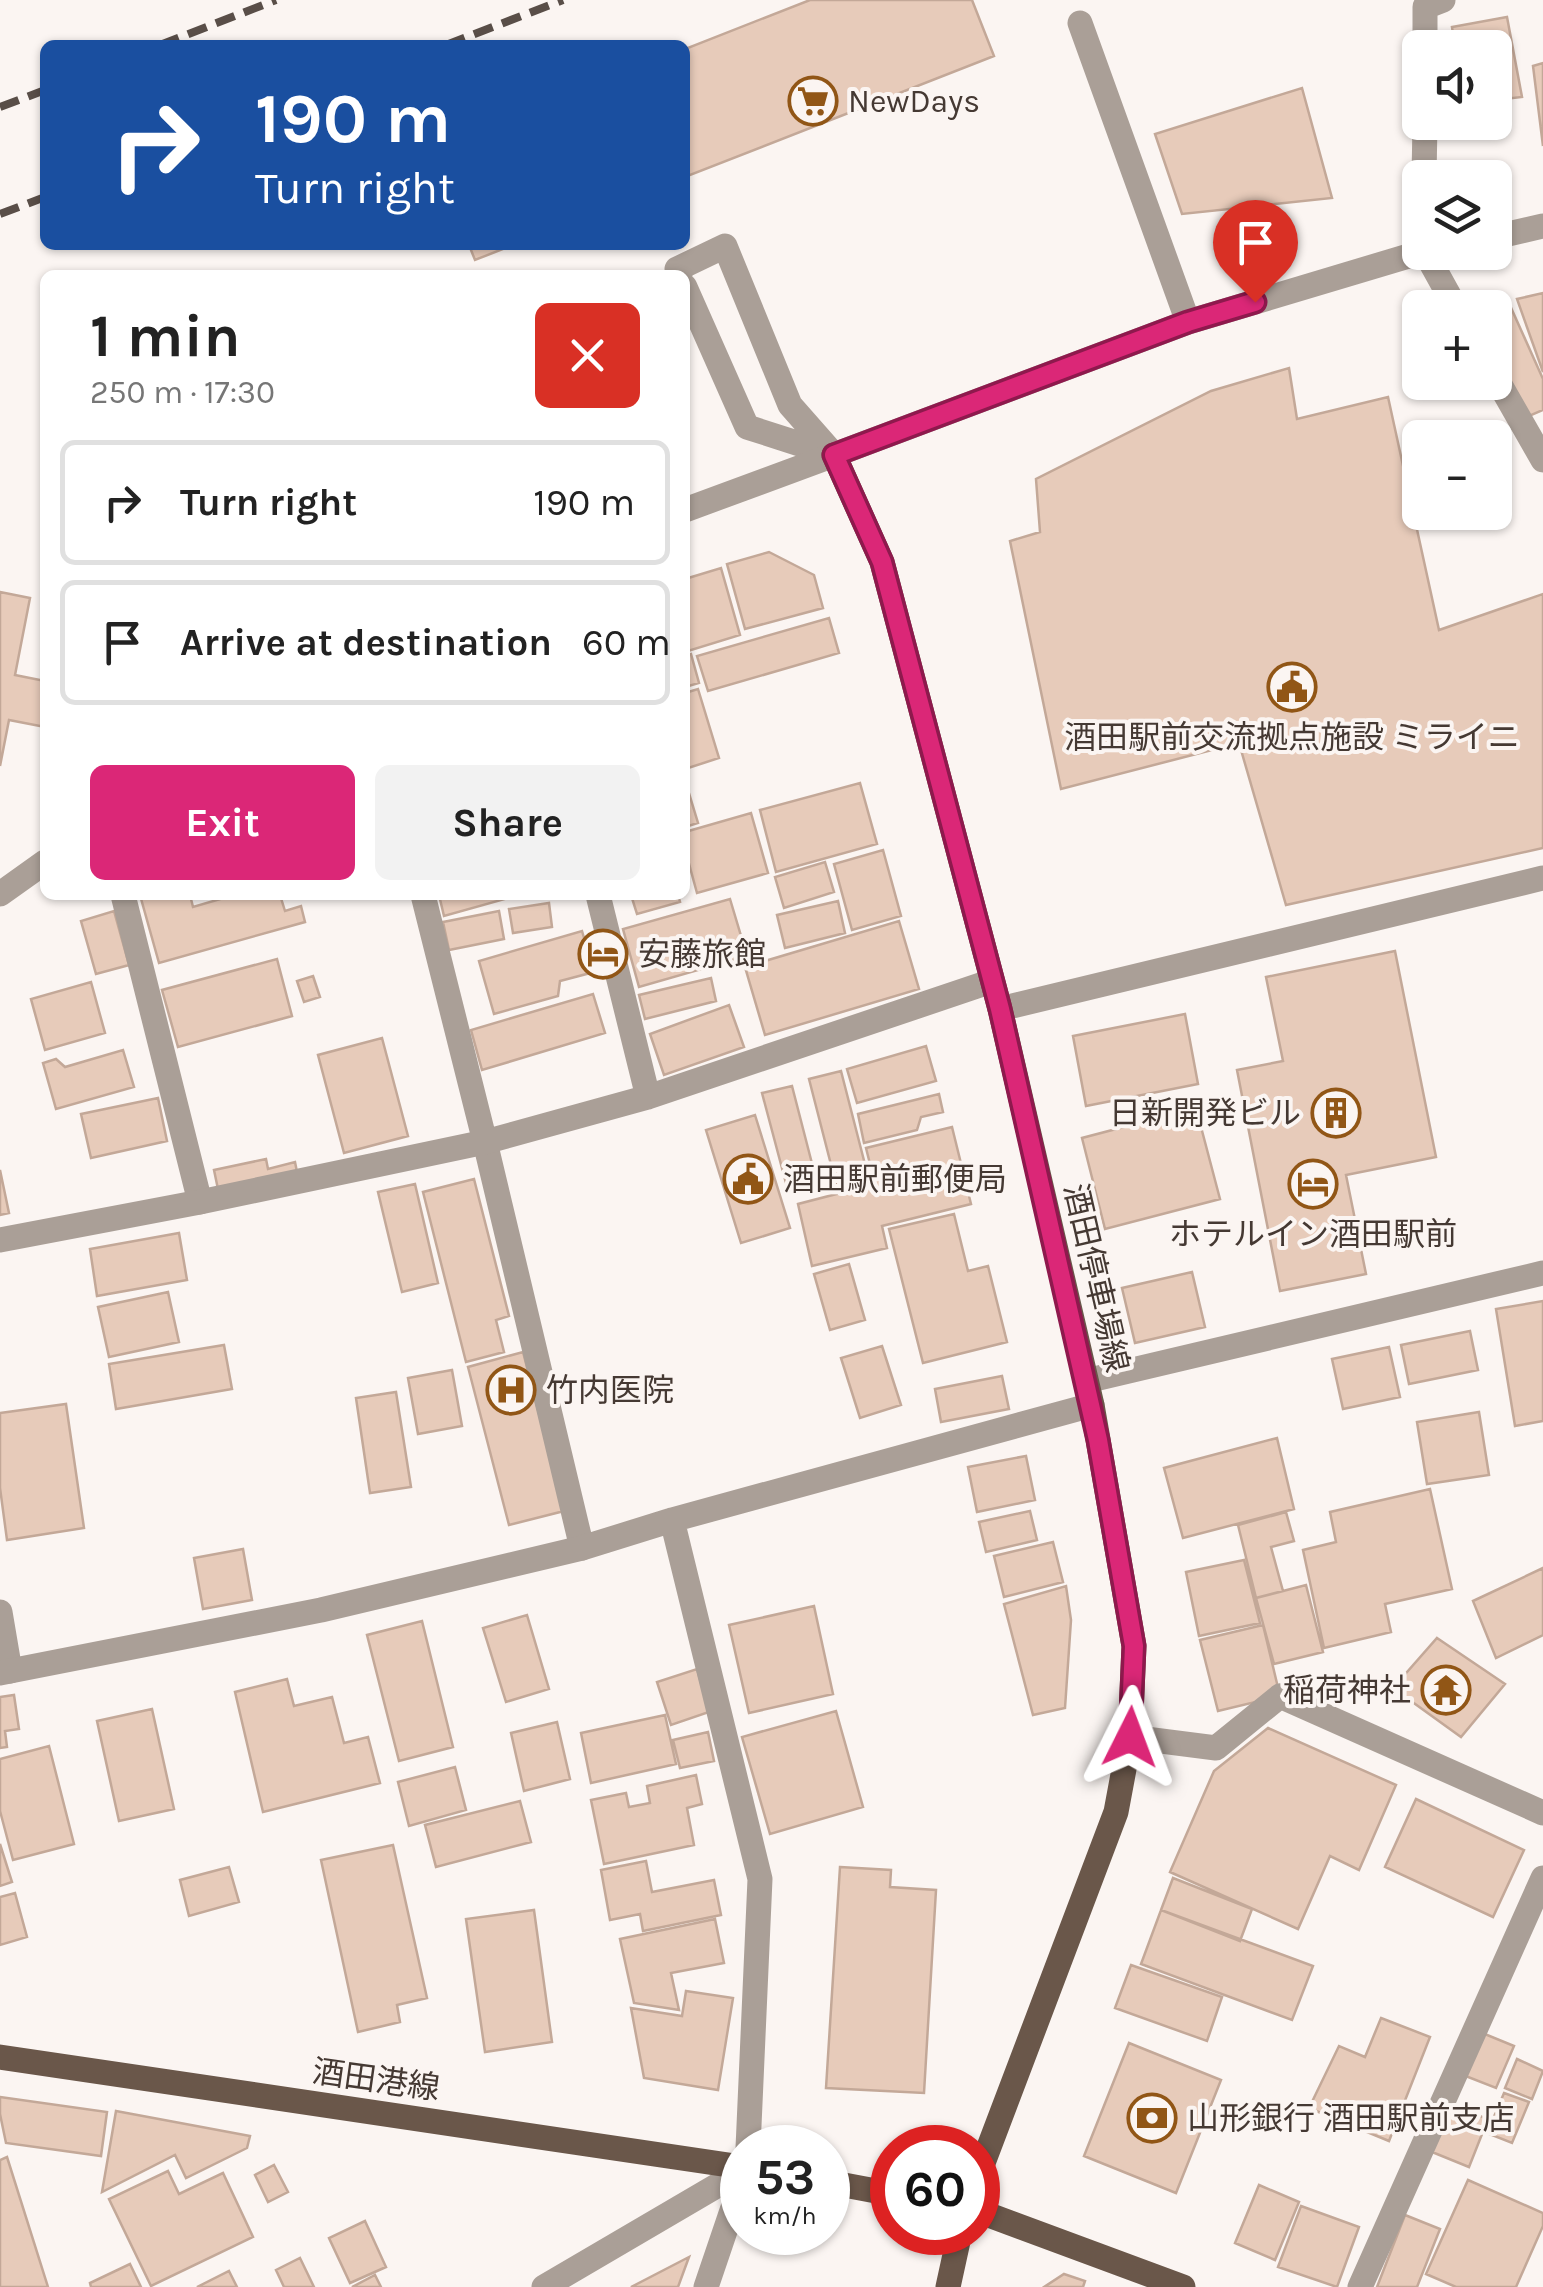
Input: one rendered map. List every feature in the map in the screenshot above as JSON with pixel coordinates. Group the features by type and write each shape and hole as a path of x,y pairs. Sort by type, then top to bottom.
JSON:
{"main road":[{"name":"酒田停車場線","path":"834,455 882,562 1000,1009 1089,1393 1134,1646 1130,1737 1116,1812 997,2125"},
{"name":"酒田港線","path":"0,2057 720,2166"},
{"path":"1000,2219 1183,2287"},
{"path":"948,2287 955,2255"}],"street":[{"path":"1425,30 1425,7 1443,0"},
{"path":"1080,23 1188,322"},
{"path":"1512,232 1543,226"},
{"path":"678,270 725,246 790,405 834,455"},
{"path":"690,508 1188,322 1402,258"},
{"path":"690,298 747,427 834,455"},
{"path":"1509,400 1543,460"},
{"path":"0,894 40,866"},
{"path":"1000,1009 1543,878"},
{"path":"124,900 200,1202"},
{"path":"423,900 582,1548"},
{"path":"599,900 648,1097"},
{"path":"0,1240 485,1142 648,1097 992,981"},
{"path":"0,1612 5,1672 320,1610 582,1548 1089,1393 1543,1273"},
{"path":"672,1520 760,1878 749,2125"},
{"path":"1130,1737 1216,1748 1280,1696 1543,1813"},
{"path":"1360,2287 1543,1878"},
{"path":"544,2287 720,2182"},
{"path":"706,2287 720,2246"}],"building":[{"path":"810,0 972,0 994,56 690,175 690,47"},
{"path":"1507,17 1509,30 1452,30 1452,27"},
{"path":"1512,44 1522,97 1512,98"},
{"path":"1543,63 1543,146 1533,66"},
{"path":"1302,88 1332,198 1182,214 1155,134"},
{"path":"471,250 500,250 475,260"},
{"path":"1543,293 1543,372 1517,299"},
{"path":"1512,310 1543,379 1543,410 1522,419 1512,396"},
{"name":"酒田駅前交流拠点施設 ミライニ","path":"1289,368 1297,419 1388,397 1402,461 1402,530 1417,530 1439,630 1543,594 1543,848 1286,905 1239,743 1061,789 1010,541 1040,532 1036,479 1211,391"},
{"path":"769,552 814,575 823,608 745,629 727,564"},
{"path":"721,568 740,635 690,650 690,577"},
{"path":"0,592 30,598 15,675 40,680 40,726 9,720 0,766"},
{"path":"829,618 839,653 708,691 697,656"},
{"path":"690,654 699,683 690,686"},
{"path":"698,689 719,758 690,767 690,691"},
{"path":"860,783 877,844 776,872 760,810"},
{"path":"690,797 698,823 690,825"},
{"path":"751,813 768,873 697,893 690,867 690,831"},
{"path":"883,850 901,916 852,930 834,864"},
{"path":"825,862 834,892 784,908 775,877"},
{"path":"730,899 747,956 639,987 623,929"},
{"path":"141,900 191,900 193,907 217,900 282,900 285,911 301,906 305,922 159,963"},
{"path":"440,900 501,900 444,916"},
{"path":"633,900 679,900 680,902 637,914"},
{"path":"838,901 845,933 785,948 777,915"},
{"path":"549,903 552,927 513,933 509,909"},
{"path":"114,911 129,965 96,974 81,921"},
{"path":"499,911 504,939 449,950 443,922"},
{"path":"899,921 919,989 765,1035 745,967"},
{"path":"582,931 594,972 560,981 558,996 494,1014 479,961"},
{"name":"日新開発ビル","path":"1395,951 1436,1157 1346,1175 1366,1274 1280,1291 1237,1070 1283,1061 1266,977"},
{"path":"277,959 292,1016 178,1047 162,990"},
{"path":"313,976 320,997 304,1002 297,981"},
{"path":"711,978 716,1001 645,1019 639,995"},
{"path":"91,982 105,1033 45,1050 31,999"},
{"path":"593,994 605,1033 482,1070 471,1030"},
{"path":"729,1005 744,1047 664,1075 650,1034"},
{"path":"1185,1014 1198,1084 1086,1106 1073,1036"},
{"path":"382,1038 408,1136 344,1153 318,1055"},
{"path":"926,1046 936,1081 857,1103 847,1069"},
{"path":"123,1050 134,1087 56,1109 43,1063 56,1059 65,1067"},
{"path":"841,1071 869,1180 837,1188 809,1079"},
{"path":"792,1086 816,1179 787,1187 762,1093"},
{"path":"939,1094 943,1112 921,1117 917,1130 864,1143 858,1114"},
{"path":"158,1098 167,1141 91,1158 81,1114"},
{"path":"1196,1108 1220,1199 1105,1229 1082,1138"},
{"path":"755,1115 790,1228 741,1243 706,1130"},
{"path":"952,1127 971,1204 882,1226 887,1248 812,1266 798,1204 875,1184 866,1148"},
{"path":"266,1159 268,1169 295,1162 298,1177 219,1194 214,1170"},
{"path":"0,1170 9,1213 0,1215"},
{"path":"474,1179 509,1316 496,1320 504,1352 466,1362 423,1192"},
{"path":"415,1184 438,1283 402,1292 378,1192"},
{"path":"954,1214 968,1271 988,1266 1007,1342 923,1363 889,1229"},
{"path":"179,1233 187,1280 97,1296 90,1249"},
{"path":"849,1264 865,1320 830,1330 814,1274"},
{"path":"1192,1272 1205,1327 1135,1343 1122,1288"},
{"path":"168,1292 179,1342 109,1357 98,1307"},
{"path":"1543,1301 1543,1421 1515,1426 1496,1309"},
{"path":"1470,1331 1478,1370 1409,1384 1401,1345"},
{"path":"224,1345 232,1389 116,1409 109,1364"},
{"path":"882,1346 901,1405 860,1418 841,1358"},
{"path":"1389,1347 1400,1397 1343,1409 1332,1359"},
{"path":"523,1352 564,1511 509,1525 468,1367"},
{"path":"452,1370 462,1426 418,1434 408,1378"},
{"path":"1002,1376 1009,1409 941,1422 935,1389"},
{"path":"396,1392 411,1487 370,1493 356,1398"},
{"path":"66,1404 84,1528 7,1540 0,1488 0,1413"},
{"path":"1479,1412 1489,1475 1427,1484 1417,1422"},
{"path":"1277,1438 1294,1509 1183,1538 1164,1468"},
{"path":"1026,1456 1035,1500 977,1512 968,1467"},
{"path":"1430,1489 1452,1589 1385,1604 1391,1632 1324,1648 1303,1550 1336,1542 1330,1512"},
{"path":"1030,1511 1037,1540 986,1552 979,1522"},
{"path":"1286,1512 1294,1541 1271,1547 1283,1591 1256,1598 1238,1525"},
{"path":"1053,1542 1063,1582 1004,1597 994,1556"},
{"path":"243,1549 252,1600 203,1609 194,1558"},
{"path":"1244,1560 1260,1623 1199,1636 1186,1572"},
{"path":"1543,1568 1543,1635 1496,1658 1473,1601"},
{"path":"1306,1585 1323,1652 1274,1664 1256,1598"},
{"path":"1066,1586 1071,1620 1065,1708 1033,1715 1004,1604"},
{"path":"814,1606 833,1694 749,1713 729,1625"},
{"path":"527,1615 549,1689 506,1702 483,1628"},
{"path":"422,1621 453,1747 399,1761 367,1635"},
{"path":"1263,1625 1280,1696 1218,1711 1200,1640"},
{"path":"1437,1638 1505,1684 1461,1737 1393,1688"},
{"path":"697,1669 709,1712 671,1725 657,1682"},
{"path":"287,1679 294,1706 332,1697 344,1743 368,1737 380,1783 263,1812 235,1692"},
{"path":"14,1695 19,1729 5,1731 7,1747 0,1748 0,1697"},
{"path":"152,1709 174,1809 119,1821 97,1721"},
{"path":"836,1711 863,1807 770,1834 742,1737"},
{"path":"665,1715 676,1764 591,1783 581,1733"},
{"path":"557,1722 570,1779 524,1791 511,1733"},
{"path":"1268,1728 1396,1785 1359,1870 1330,1856 1298,1929 1170,1872 1214,1771"},
{"path":"708,1732 714,1761 680,1768 673,1740"},
{"path":"49,1746 74,1844 13,1860 0,1811 0,1759"},
{"path":"455,1767 466,1810 409,1826 398,1782"},
{"path":"696,1775 702,1804 687,1808 694,1845 604,1864 591,1800 626,1793 629,1807 650,1803 647,1786"},
{"path":"1416,1799 1524,1850 1493,1917 1385,1867"},
{"path":"520,1801 531,1842 436,1867 425,1825"},
{"path":"0,1844 12,1882 0,1886"},
{"path":"393,1845 427,1998 397,2005 400,2022 358,2032 321,1860"},
{"path":"646,1861 652,1892 714,1880 721,1915 643,1931 640,1914 610,1920 601,1870"},
{"path":"229,1867 239,1902 189,1916 180,1880"},
{"path":"840,1867 891,1870 890,1887 936,1890 924,2093 826,2088"},
{"path":"1173,1878 1252,1909 1240,1941 1161,1910"},
{"path":"15,1893 27,1937 0,1945 0,1897"},
{"path":"534,1910 552,2042 485,2052 466,1919"},
{"path":"1161,1910 1313,1966 1292,2020 1141,1964"},
{"path":"715,1919 724,1963 671,1973 679,2010 634,2003 620,1939"},
{"path":"1131,1965 1222,1997 1207,2041 1115,2008"},
{"path":"686,1991 733,1998 718,2090 644,2078 631,2008 682,2016"},
{"path":"1381,2018 1430,2037 1389,2141 1309,2108 1339,2046 1365,2057"},
{"path":"1480,2032 1514,2046 1496,2088 1463,2075"},
{"name":"山形銀行 酒田駅前支店","path":"1129,2043 1221,2080 1176,2193 1084,2156"},
{"path":"1517,2059 1543,2071 1532,2099 1505,2088"},
{"path":"1504,2093 1529,2102 1512,2143 1487,2133"},
{"path":"0,2097 107,2112 101,2156 6,2143"},
{"path":"1450,2105 1488,2119 1469,2167 1432,2152"},
{"path":"116,2111 250,2136 247,2148 186,2178 175,2155 102,2192"},
{"path":"7,2157 48,2287 0,2287 0,2160"},
{"path":"274,2165 288,2192 268,2202 255,2175"},
{"path":"168,2171 179,2194 223,2173 253,2237 151,2286 109,2199"},
{"path":"1468,2180 1543,2213 1543,2226 1516,2287 1456,2287 1426,2274"},
{"path":"1259,2185 1299,2202 1275,2260 1235,2243"},
{"path":"1301,2206 1359,2227 1337,2287 1278,2267"},
{"path":"1405,2215 1440,2229 1417,2287 1377,2287"},
{"path":"365,2221 386,2267 350,2283 329,2238"},
{"path":"689,2257 678,2287 631,2287"},
{"path":"300,2258 314,2287 284,2287 276,2270"},
{"path":"130,2264 141,2287 91,2287 90,2283"},
{"path":"229,2271 237,2287 197,2287"},
{"path":"1064,2274 1085,2281 1083,2287 1044,2287"},
{"path":"375,2275 381,2287 352,2287"}],"railway":[{"path":"173,40 276,0"},
{"path":"459,40 563,0"},
{"path":"0,107 40,92"},
{"path":"0,214 40,199"}],"place":[{"name":"NewDays","path":"813,101"},
{"name":"酒田駅前交流拠点施設 ミライニ","path":"1292,687"},
{"name":"安藤旅館","path":"603,954"},
{"name":"日新開発ビル","path":"1336,1113"},
{"name":"酒田駅前郵便局","path":"748,1179"},
{"name":"ホテルイン酒田駅前","path":"1313,1184"},
{"name":"竹内医院","path":"511,1390"},
{"name":"稲荷神社","path":"1446,1690"},
{"name":"山形銀行 酒田駅前支店","path":"1152,2118"}],"route":[{"path":"1130,1737 1134,1646 1092,1406 1018,1084 882,562 834,455 1188,322 1255,302"}]}
